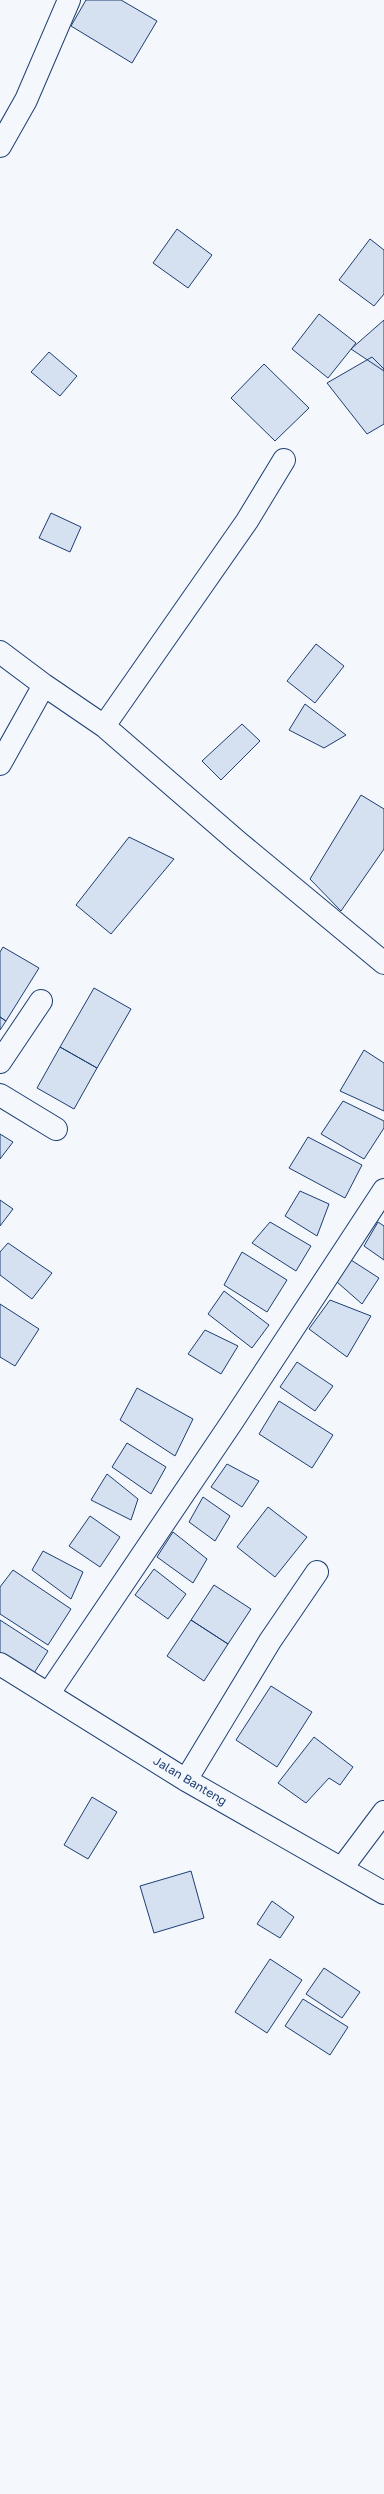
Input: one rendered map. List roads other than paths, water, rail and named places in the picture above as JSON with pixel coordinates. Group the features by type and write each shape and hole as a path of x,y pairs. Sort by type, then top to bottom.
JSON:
{"street":[{"path":"0,146 26,100 69,0"},
{"path":"104,726 247,521 284,460"},
{"path":"0,652 44,685 104,726 244,847 384,962"},
{"path":"0,764 44,685"},
{"path":"0,1062 41,1001"},
{"path":"0,1095 56,1129"},
{"path":"49,1693 232,1422 384,1190"},
{"path":"186,1780 270,1642 317,1572"},
{"name":"Jalan Banteng","path":"0,1664 49,1693 186,1780 384,1893"},
{"path":"342,1868 384,1812"}]}
